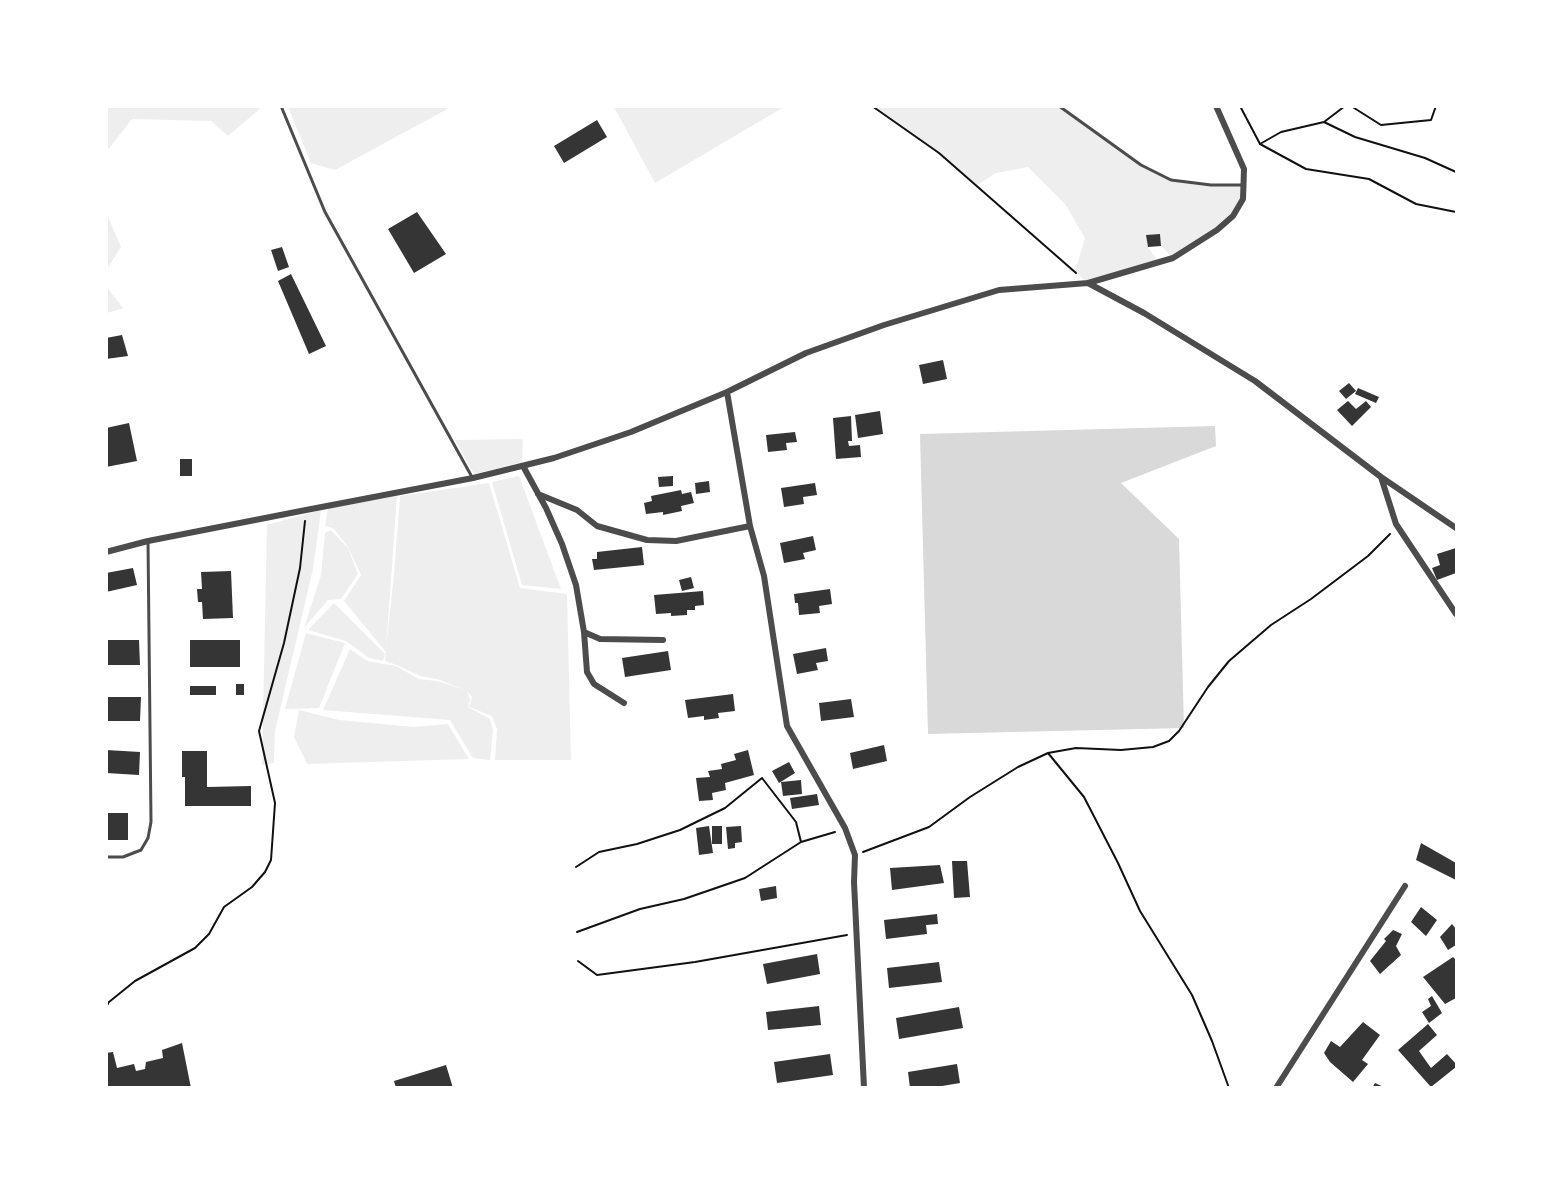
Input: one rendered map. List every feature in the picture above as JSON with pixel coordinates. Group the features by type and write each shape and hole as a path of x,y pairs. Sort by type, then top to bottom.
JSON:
{"street":[{"path":"106,552 523,466 631,432 727,392 806,353 884,325 999,290 1088,283 1173,258 1217,230 1233,216 1244,199 1244,169 1216,106"},
{"path":"1088,283 1144,313 1255,381 1381,477 1456,528"},
{"path":"727,392 750,526 764,576 787,726 845,828 855,855 854,882 864,1088"},
{"path":"523,466 562,544 576,585 584,632 587,672 594,684 624,703"},
{"path":"1381,477 1396,525 1456,614"},
{"path":"538,493 578,510 597,526 647,540 676,541 750,526"},
{"path":"584,632 600,639 663,640"},
{"path":"1276,1088 1405,886"}],"lane":[{"path":"281,106 325,212 472,478"},
{"path":"1059,106 1141,165 1171,180 1211,185 1244,184"},
{"path":"106,857 123,857 141,850 148,838 152,822 148,542"}],"path":[{"path":"872,106 939,153 1088,283"},
{"path":"1240,106 1260,144 1306,169 1369,179 1416,204 1456,212"},
{"path":"1260,144 1281,132 1324,122 1345,106"},
{"path":"1351,106 1381,125 1431,120 1436,106"},
{"path":"1324,122 1355,137 1425,158 1456,172"},
{"path":"106,1007 135,981 195,948 209,934 224,907 252,887 265,872 271,860 275,803 259,731 284,643 300,568 306,510"},
{"path":"855,855 929,827 1008,773 1048,753 1076,748 1121,750 1153,747 1169,741 1179,731 1208,687 1229,661 1271,625 1311,599 1368,556 1396,525"},
{"path":"1048,753 1084,797 1140,911 1192,995 1229,1088"},
{"path":"576,867 599,852 637,844 680,830 725,808 762,778 795,822 801,842"},
{"path":"577,932 640,909 684,899 745,878 801,842 845,828"},
{"path":"578,961 597,975 694,962 856,933"}],"shaded area":[{"path":"107,106 262,107 228,136 211,121 132,119 107,151"},
{"path":"288,107 451,107 335,170 311,163"},
{"path":"614,107 784,107 655,183"},
{"path":"872,107 1059,107 1141,165 1171,180 1211,185 1244,185 1243,199 1233,216 1173,258 1161,246 1160,234 1147,235 1148,247 1158,262 1088,283 1075,272 1085,238 1065,204 1028,167 996,173 976,186 939,153"},
{"path":"106,212 121,247 107,269 106,269"},
{"path":"107,287 123,308 124,308 107,313"},
{"path":"1215,426 1216,446 1121,483 1179,539 1184,728 928,734 920,434"},
{"path":"523,439 522,462 474,474 455,440"},
{"path":"519,476 561,589 522,585 492,482"},
{"path":"489,483 520,588 567,594 571,760 495,760 497,729 492,716 469,707 472,697 467,691 470,699 468,707 490,719 493,730 490,760 473,758 450,720 323,710 350,649 367,661 396,666 419,679 437,681 466,690 437,679 420,676 385,661 386,652 344,601 361,575 348,547 333,528 325,526 328,508 397,496 386,648 400,496"},
{"path":"321,510 313,569 275,731 274,763 262,765 267,525"},
{"path":"331,530 348,548 358,574 341,599 328,600 304,628 321,575 325,533"},
{"path":"334,603 385,654 383,661 369,658 346,641 308,630"},
{"path":"306,633 345,643 319,708 285,709"},
{"path":"299,710 339,720 414,727 448,724 469,759 307,764 294,737"}],"building":[{"path":"597,120 607,137 564,163 554,146"},
{"path":"417,212 446,254 414,273 388,229"},
{"path":"1160,234 1161,246 1148,247 1146,235"},
{"path":"282,247 289,267 278,271 271,250"},
{"path":"291,274 326,346 309,354 278,281"},
{"path":"122,335 128,356 106,359 106,338"},
{"path":"943,360 947,379 923,384 919,365"},
{"path":"1349,383 1356,391 1346,399 1339,391"},
{"path":"1358,388 1379,397 1376,403 1355,394"},
{"path":"1348,401 1356,409 1366,401 1371,407 1352,426 1337,410"},
{"path":"880,411 883,434 858,438 855,415"},
{"path":"851,416 852,441 848,441 849,446 860,445 861,457 836,459 833,418"},
{"path":"129,423 137,461 106,467 106,428"},
{"path":"795,432 797,442 786,443 787,450 768,452 766,435"},
{"path":"180,459 192,459 192,476 180,476"},
{"path":"673,476 673,486 659,487 658,477"},
{"path":"709,481 710,492 696,494 695,483"},
{"path":"815,483 817,495 803,497 804,504 784,507 781,488"},
{"path":"681,490 682,494 691,492 694,503 681,506 682,511 663,515 663,512 646,514 644,503 652,501 651,496"},
{"path":"813,536 816,550 803,553 805,559 784,563 780,543"},
{"path":"642,547 644,565 594,570 592,559 597,559 597,552"},
{"path":"1456,548 1456,573 1437,580 1432,568 1440,565 1437,554"},
{"path":"133,568 137,585 106,592 106,573"},
{"path":"231,571 233,618 203,619 202,602 198,602 197,589 202,589 201,572"},
{"path":"691,577 694,588 682,591 679,580"},
{"path":"830,589 832,604 819,606 820,613 799,615 798,603 795,603 794,594"},
{"path":"703,591 704,605 695,606 695,610 687,610 687,615 656,614 654,595"},
{"path":"106,640 139,640 140,665 106,665"},
{"path":"190,640 240,640 240,667 190,667"},
{"path":"826,648 828,661 816,663 818,670 797,674 793,654"},
{"path":"668,651 671,670 625,677 622,658"},
{"path":"236,684 244,684 244,695 236,695"},
{"path":"190,686 216,686 216,695 190,695"},
{"path":"733,694 735,711 718,713 719,718 704,720 704,716 688,718 685,700"},
{"path":"106,697 141,697 140,721 106,721"},
{"path":"851,699 854,717 821,721 819,703"},
{"path":"884,745 887,761 853,769 850,753"},
{"path":"106,750 140,752 139,775 106,773"},
{"path":"748,750 754,775 725,783 726,790 712,793 713,800 699,801 696,778 710,777 708,771 722,769 721,764 736,760 734,754"},
{"path":"182,751 207,751 207,787 251,786 251,806 185,806"},
{"path":"789,762 795,773 779,783 772,771"},
{"path":"801,780 802,794 783,796 781,782"},
{"path":"817,794 819,805 792,809 790,798"},
{"path":"106,813 128,813 128,840 106,840"},
{"path":"709,826 713,853 699,855 696,828"},
{"path":"712,826 722,826 722,844 712,844"},
{"path":"741,826 742,842 735,843 735,848 728,849 726,827"},
{"path":"1421,843 1456,863 1456,880 1416,860"},
{"path":"952,861 967,861 970,897 954,898"},
{"path":"940,865 944,883 892,890 890,868"},
{"path":"776,886 777,898 761,901 759,889"},
{"path":"1421,907 1437,920 1426,936 1411,922"},
{"path":"937,914 938,924 926,925 927,934 886,939 884,920"},
{"path":"1452,924 1456,929 1456,945 1448,950 1440,937"},
{"path":"1393,930 1402,934 1396,946 1401,955 1380,974 1370,961 1386,941 1384,939"},
{"path":"817,954 820,974 767,984 763,964"},
{"path":"1453,957 1456,960 1456,998 1445,1004 1423,977"},
{"path":"939,962 942,982 889,988 887,968"},
{"path":"1432,996 1442,1013 1429,1023 1422,1012 1431,1006 1428,999"},
{"path":"819,1006 821,1025 768,1030 766,1012"},
{"path":"959,1007 963,1028 899,1039 896,1018"},
{"path":"1363,1022 1380,1035 1362,1060 1368,1064 1353,1082 1330,1062 1324,1053 1331,1041 1340,1047"},
{"path":"1428,1024 1437,1035 1419,1051 1431,1068 1447,1054 1456,1064 1456,1067 1431,1087 1398,1050"},
{"path":"182,1043 191,1088 106,1088 106,1053 113,1052 117,1068 134,1064 136,1071 145,1069 146,1062 163,1058 162,1050"},
{"path":"830,1054 833,1075 777,1083 774,1062"},
{"path":"957,1064 960,1083 930,1088 910,1088 908,1072"},
{"path":"446,1065 453,1088 396,1088 394,1081"},
{"path":"1375,1083 1386,1088 1372,1088"}]}
